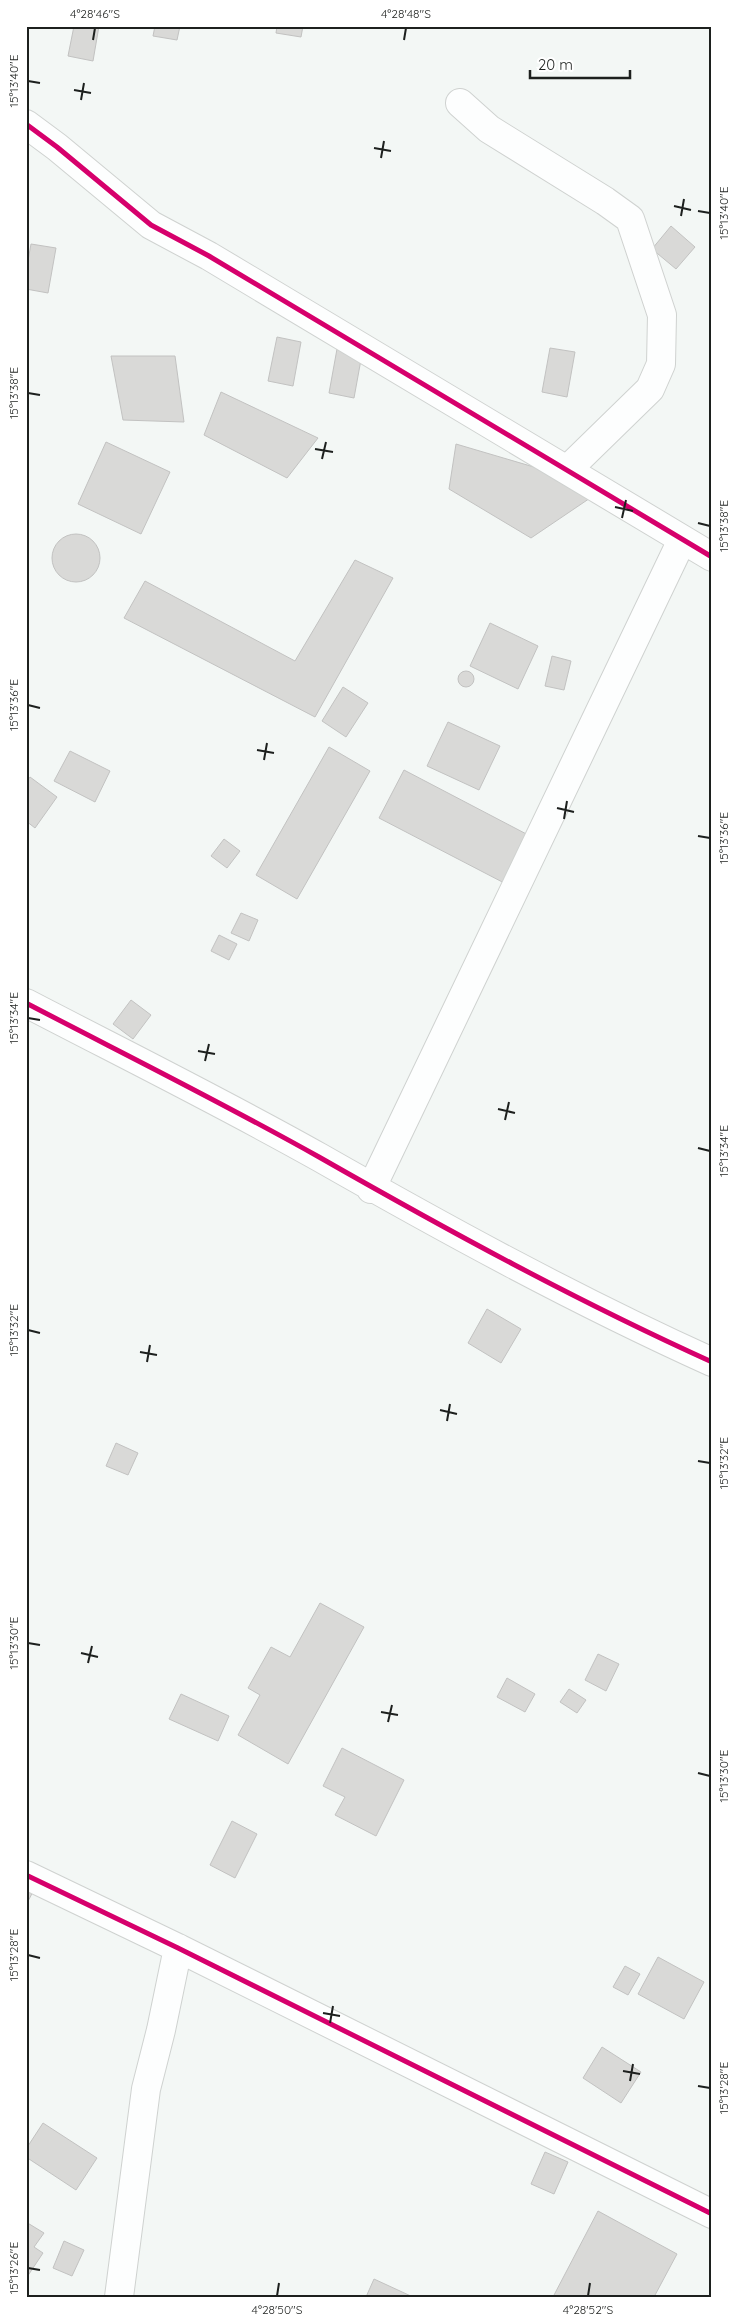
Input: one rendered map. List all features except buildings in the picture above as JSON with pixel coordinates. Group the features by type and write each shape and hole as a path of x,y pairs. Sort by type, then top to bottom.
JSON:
{"street":[{"path":"460,103 489,129 605,201 630,220 662,315 661,364 650,389 567,470"},
{"path":"26,124 57,147 151,225 209,256 712,557"},
{"path":"371,1189 682,540"},
{"path":"26,1003 318,1157 371,1189 638,1328 712,1362"},
{"path":"26,1875 178,1948 712,2214"},
{"path":"119,2297 146,2089 162,2030 178,1948"}],"cycle path":[{"path":"26,124 57,147 151,225 209,256 712,557"},
{"path":"26,1003 246,1117 513,1264 712,1362"},
{"path":"26,1875 178,1948 712,2214"}]}
